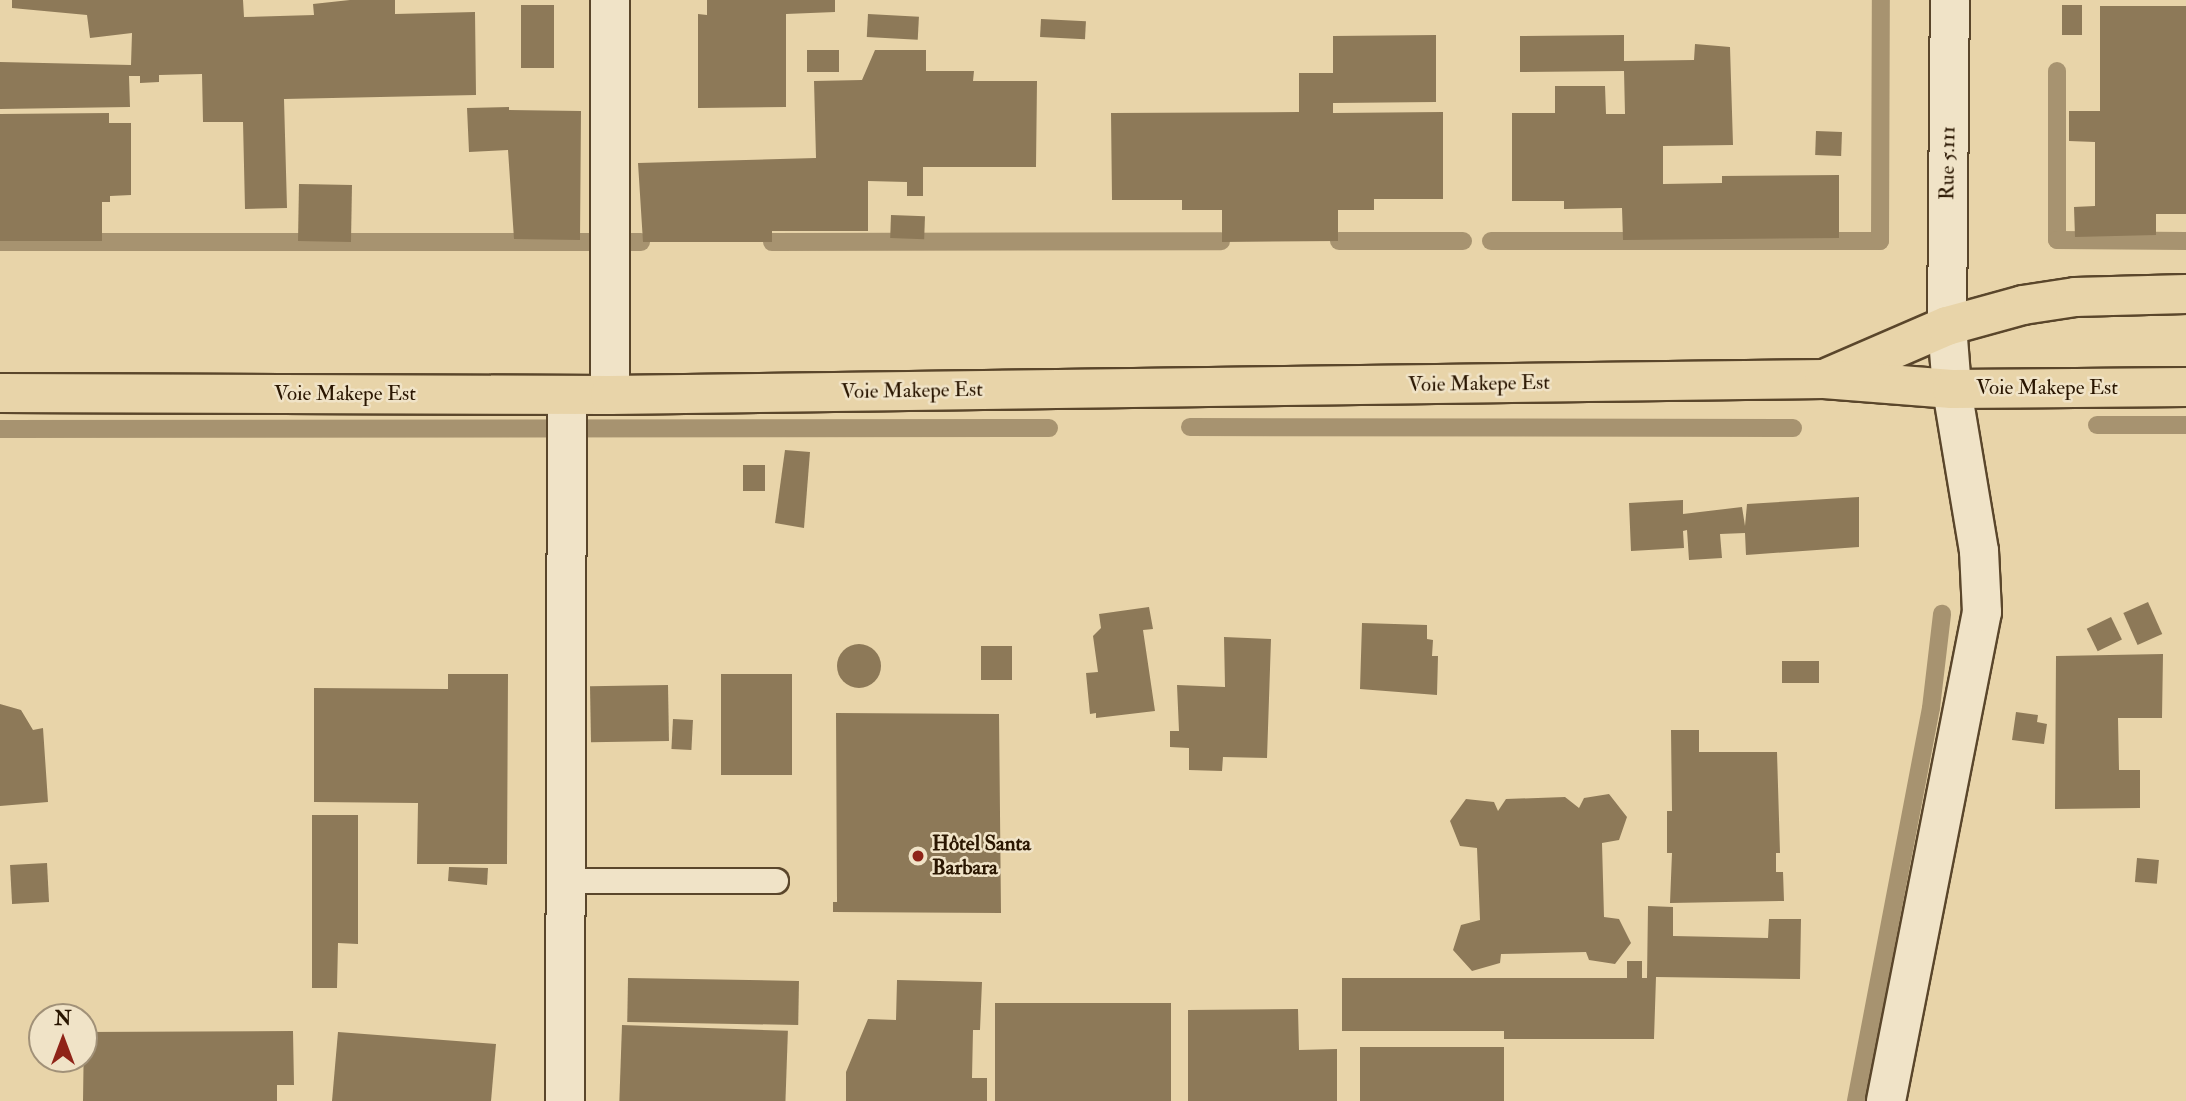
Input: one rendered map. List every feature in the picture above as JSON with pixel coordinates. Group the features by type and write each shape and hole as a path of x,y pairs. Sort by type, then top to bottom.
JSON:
{"main road":[{"name":"Voie Makepe Est","path":"1824,379 1947,326 2075,297 2186,294"},
{"name":"Voie Makepe Est","path":"0,393 610,395 1824,379 1952,389 2186,387"}],"street":[{"path":"610,0 610,395"},
{"name":"Rue 5.111","path":"1886,1101 1982,612 1979,551 1952,389 1947,326 1950,0"},
{"path":"565,1101 567,395"}],"lane":[{"path":"565,881 776,881"}],"building":[{"path":"12,0 243,0 244,17 314,15 313,4 350,0 395,0 395,14 475,12 476,95 284,99 287,208 245,209 243,122 203,122 202,74 159,75 159,82 140,83 140,76 129,76 130,107 0,109 0,62 131,65 132,33 90,38 87,15 12,8"},
{"path":"707,0 835,0 835,12 786,14 786,107 698,108 698,14 707,15"},
{"path":"521,5 554,5 554,68 521,68"},
{"path":"2062,5 2082,5 2082,35 2062,35"},
{"path":"2100,6 2186,6 2186,214 2156,214 2156,235 2075,237 2074,207 2095,206 2095,142 2069,141 2069,111 2100,111"},
{"path":"868,14 919,17 918,40 867,37"},
{"path":"1041,19 1086,21 1085,39 1040,37"},
{"path":"1436,35 1436,102 1333,103 1333,113 1443,112 1443,199 1374,199 1374,210 1338,210 1338,241 1222,242 1222,210 1182,210 1182,200 1112,200 1111,113 1299,112 1299,73 1333,73 1333,36"},
{"path":"1624,35 1624,61 1694,60 1695,44 1730,47 1733,145 1663,146 1663,184 1722,183 1722,176 1839,175 1839,238 1623,240 1622,208 1564,209 1564,201 1512,201 1512,113 1555,113 1555,86 1605,86 1606,114 1625,114 1624,71 1520,72 1520,36"},
{"path":"807,50 839,50 839,72 807,72"},
{"path":"875,50 926,50 926,71 974,71 973,81 1037,81 1036,167 923,167 923,196 907,196 907,182 868,181 868,231 772,231 772,242 643,242 638,163 816,158 814,81 862,80"},
{"path":"509,107 509,110 581,111 580,240 514,239 508,150 469,152 467,108"},
{"path":"109,113 109,123 131,123 131,195 110,196 110,202 102,202 102,241 0,241 0,114"},
{"path":"1816,131 1842,132 1841,156 1815,155"},
{"path":"299,184 352,185 351,242 298,241"},
{"path":"891,215 925,216 924,239 890,238"},
{"path":"785,450 810,452 804,528 775,523"},
{"path":"743,465 765,465 765,491 743,491"},
{"path":"1859,497 1859,547 1746,555 1745,533 1720,534 1722,558 1689,560 1687,530 1683,531 1684,548 1631,551 1629,503 1683,500 1683,514 1742,507 1745,526 1747,504"},
{"path":"2148,602 2162,634 2138,645 2123,613"},
{"path":"1149,607 1153,629 1143,630 1155,711 1096,718 1096,713 1090,714 1086,673 1098,672 1093,636 1101,628 1099,614"},
{"path":"2111,617 2122,639 2098,651 2087,629"},
{"path":"1362,623 1427,625 1427,639 1433,640 1432,656 1438,656 1437,695 1360,689"},
{"path":"1224,637 1271,639 1267,758 1223,757 1222,771 1189,770 1189,748 1170,747 1170,731 1179,731 1177,685 1225,687"},
{"path":"859,644 875,650 881,666 875,682 859,688 843,682 837,666 843,650"},
{"path":"981,646 1012,646 1012,680 981,680"},
{"path":"2163,654 2162,718 2118,718 2119,770 2140,770 2140,808 2055,809 2056,656"},
{"path":"1782,661 1819,661 1819,683 1782,683"},
{"path":"448,674 508,674 507,864 417,864 418,803 314,802 314,688 448,689"},
{"path":"721,674 792,674 792,775 721,775"},
{"path":"668,685 669,741 591,742 590,686"},
{"path":"0,704 21,710 33,730 43,728 48,802 0,806"},
{"path":"2016,712 2038,715 2037,722 2047,724 2044,744 2012,740"},
{"name":"Hôtel Santa Barbara","path":"836,713 999,714 1001,913 833,912 833,902 837,902"},
{"path":"673,719 693,720 691,750 671,749"},
{"path":"1671,730 1699,730 1699,752 1777,752 1780,853 1776,853 1776,872 1783,872 1784,901 1670,903 1672,853 1667,853 1667,811 1672,811"},
{"path":"1609,794 1627,817 1619,840 1602,843 1604,917 1619,919 1631,943 1615,964 1589,960 1586,952 1501,954 1500,963 1472,971 1453,950 1461,925 1480,920 1477,848 1460,846 1450,821 1466,799 1494,802 1498,811 1506,799 1565,797 1579,808 1584,798"},
{"path":"312,815 358,815 358,944 338,943 337,988 312,988"},
{"path":"2137,858 2159,860 2157,884 2135,882"},
{"path":"47,863 49,902 12,904 10,865"},
{"path":"449,867 488,868 487,885 448,881"},
{"path":"1648,906 1673,907 1673,936 1768,938 1769,919 1801,919 1800,979 1656,977 1654,1039 1504,1039 1504,1031 1342,1031 1342,978 1627,978 1627,961 1642,961 1642,978 1647,978"},
{"path":"628,978 799,981 798,1025 627,1022"},
{"path":"897,980 982,982 980,1030 973,1030 972,1078 987,1078 987,1101 846,1101 846,1072 868,1019 896,1020"},
{"path":"995,1003 1171,1003 1171,1101 995,1101"},
{"path":"1298,1009 1299,1050 1337,1049 1337,1101 1188,1101 1188,1010"},
{"path":"622,1025 788,1031 785,1101 619,1101"},
{"path":"293,1031 294,1085 277,1085 277,1101 83,1101 83,1073 98,1073 98,1032"},
{"path":"338,1032 496,1044 491,1101 332,1101"},
{"path":"1360,1047 1504,1047 1504,1101 1360,1101"}],"waterway":[{"path":"1491,241 1880,241 1881,0"},
{"path":"2057,71 2057,240 2186,241"},
{"path":"772,242 1221,241"},
{"path":"1339,241 1463,241"},
{"path":"0,242 641,242"},
{"path":"2097,425 2186,425"},
{"path":"1190,427 1793,428"},
{"path":"0,429 1049,428"},
{"path":"1856,1101 1931,708 1942,614"}],"place":[{"name":"Hôtel Santa Barbara","path":"918,856"}]}
